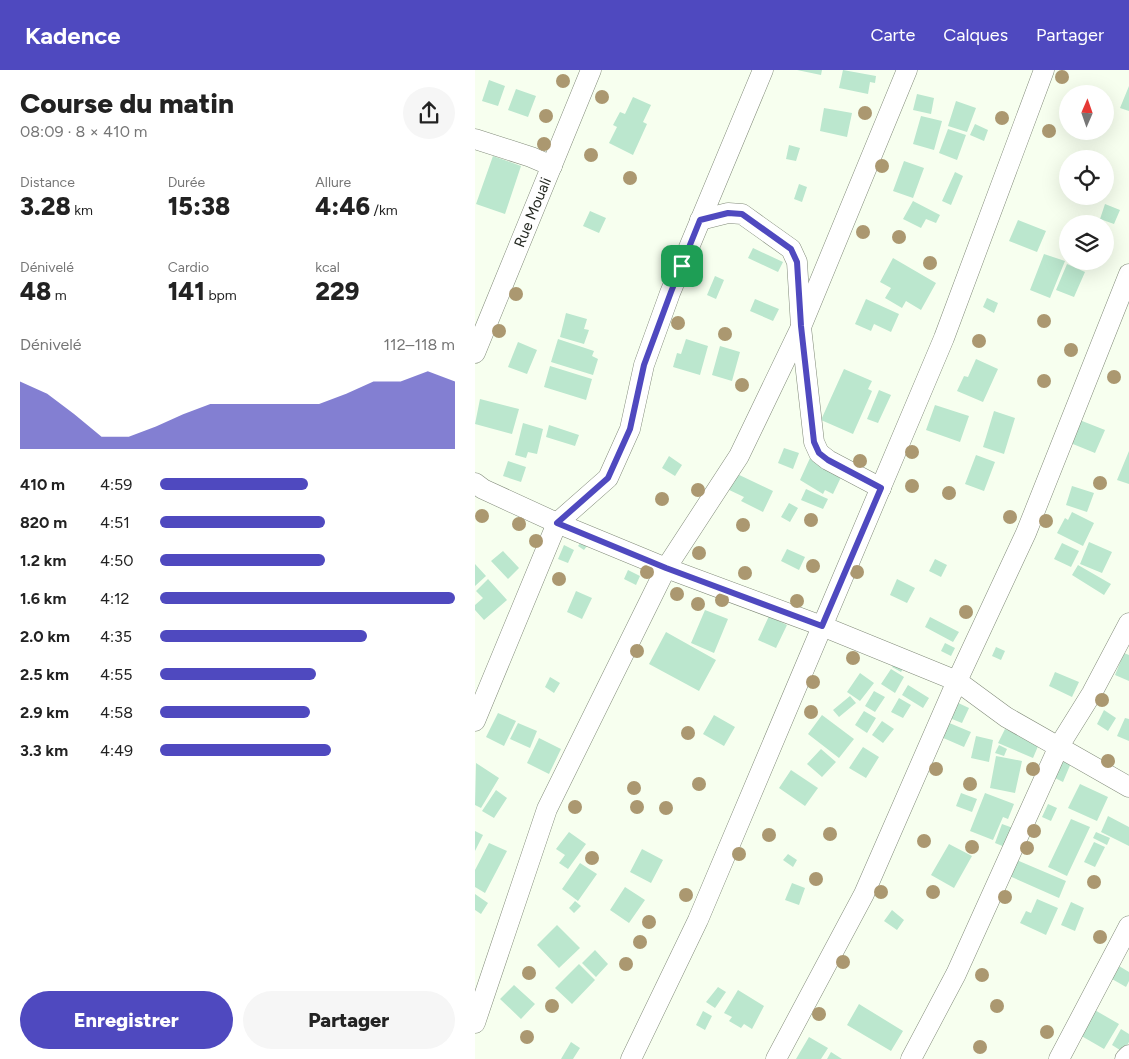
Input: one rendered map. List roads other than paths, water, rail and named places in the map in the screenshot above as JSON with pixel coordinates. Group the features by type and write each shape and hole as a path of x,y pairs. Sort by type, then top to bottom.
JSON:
{"street":[{"name":"Rue Mouali","path":"475,353 591,70"},
{"path":"475,722 557,523 608,478 630,429 644,365 671,292 763,70"},
{"path":"475,1023 547,809 666,568 739,456 801,326 907,70"},
{"path":"631,1059 698,920 944,338 1044,70"},
{"path":"475,139 552,166"},
{"path":"700,220 728,213 742,214 791,249 797,262 801,326 814,442 819,453 881,488"},
{"path":"776,1059 864,894 957,681 1026,533 1129,274"},
{"path":"475,483 483,489 557,523 666,568 822,626 957,681 1006,717 1129,787"},
{"path":"911,1059 956,974 1059,746 1092,693 1129,623"},
{"path":"1059,1059 1129,926"},
{"path":"1125,1059 1129,1054"}]}
